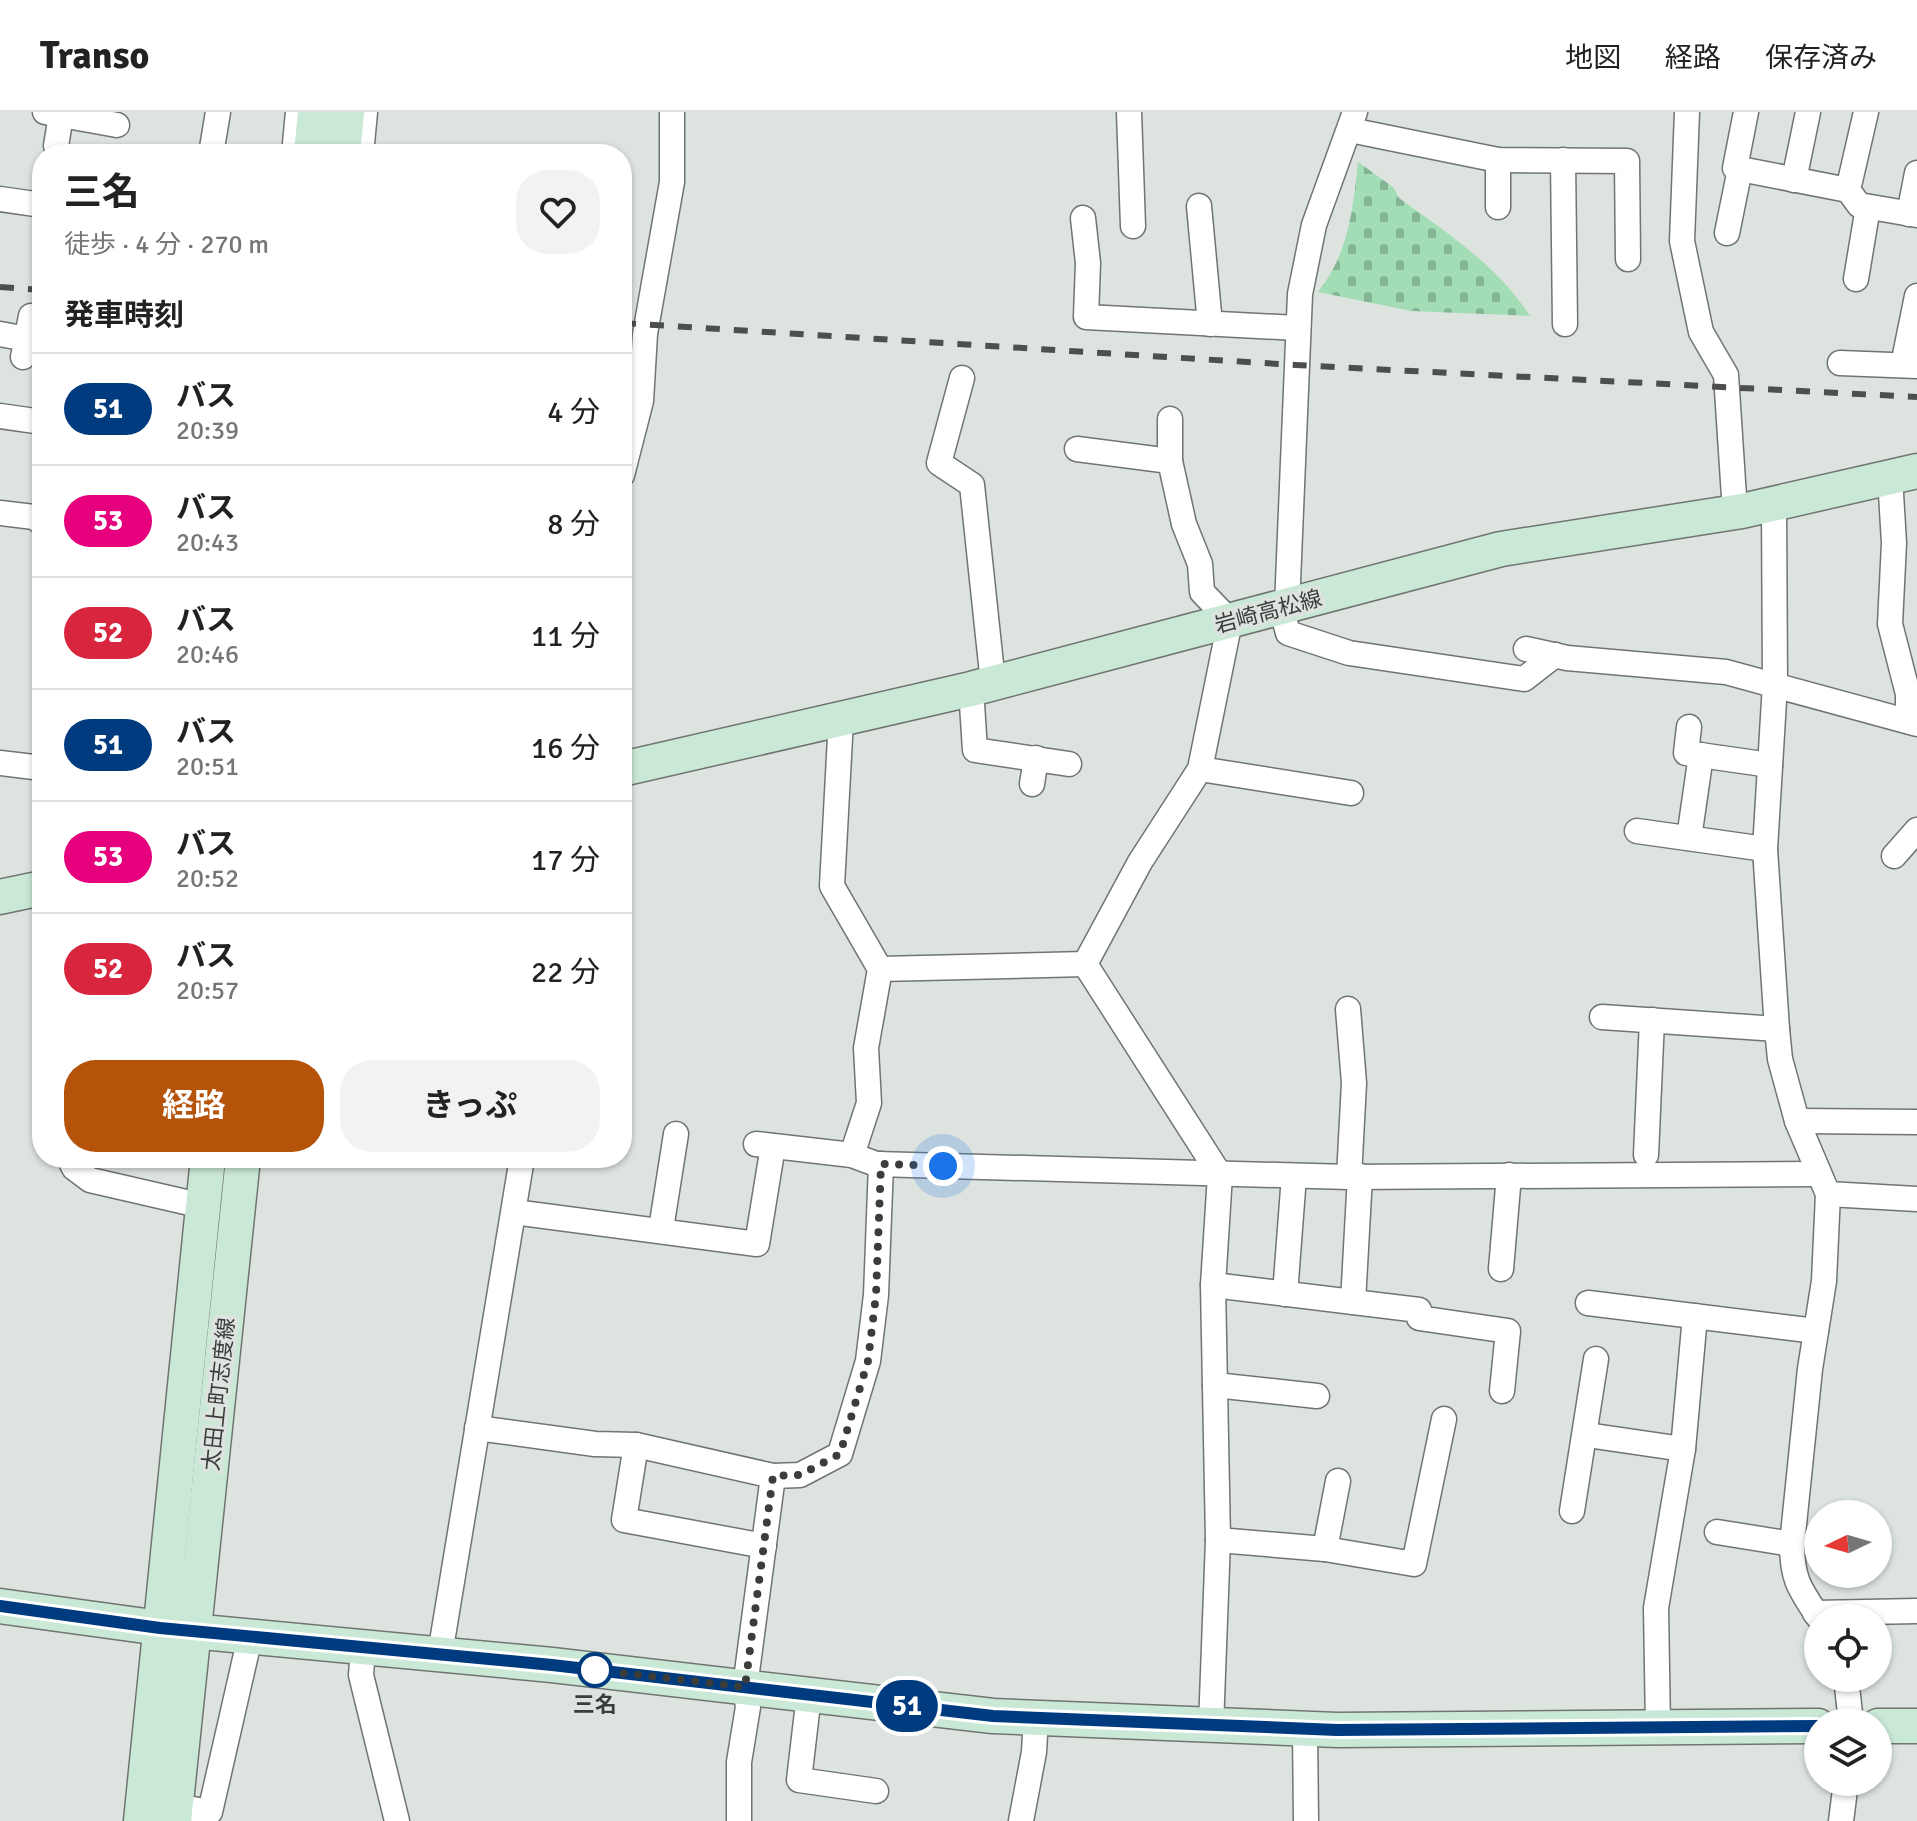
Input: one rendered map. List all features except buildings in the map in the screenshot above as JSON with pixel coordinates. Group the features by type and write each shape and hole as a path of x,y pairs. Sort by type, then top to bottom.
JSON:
{"main road":[{"path":"312,144 315,112"},
{"path":"344,144 347,112"},
{"name":"岩崎高松線","path":"632,767 982,686 1501,549 1735,512 1904,474"},
{"path":"0,897 32,890"},
{"name":"太田上町志度線","path":"176,1629 207,1168"},
{"name":"太田上町志度線","path":"176,1629 242,1168"},
{"path":"0,1606 176,1629 1036,1718 1305,1729 1804,1726"},
{"path":"175,1814 176,1629"},
{"path":"141,1821 176,1629"}],"street":[{"path":"213,144 218,112"},
{"path":"295,144 298,112"},
{"path":"362,144 365,112"},
{"path":"632,436 641,401 645,334 672,182 672,112"},
{"path":"1129,112 1133,226"},
{"path":"1687,112 1682,241 1701,332 1726,375 1735,512"},
{"path":"1746,112 1735,168 1848,190 1859,205 1913,215 1917,173"},
{"path":"1794,180 1808,112"},
{"path":"1848,190 1866,112"},
{"path":"56,144 53,113 117,125"},
{"path":"1555,655 1524,679 1349,653 1288,633 1284,607 1297,328 1314,225 1353,121 1498,160 1627,161 1628,259"},
{"path":"1498,160 1498,207"},
{"path":"1563,160 1565,324"},
{"path":"1727,233 1740,169"},
{"path":"0,199 32,204"},
{"path":"1199,206 1210,324"},
{"path":"1856,279 1868,207"},
{"path":"1083,218 1088,263 1086,317 1297,328"},
{"path":"1840,363 1910,366 1917,296"},
{"path":"0,334 27,337"},
{"path":"962,378 939,463 972,485 982,686 975,750 1069,764"},
{"path":"0,416 32,421"},
{"path":"1085,964 1140,862 1200,769 1230,621 1202,592 1200,564 1184,524 1170,461 1170,419"},
{"path":"1077,449 1170,461"},
{"path":"1526,649 1555,655 1726,672 1912,722 1913,694 1890,624 1894,543 1904,474"},
{"path":"1774,504 1775,684 1765,849 1777,1029 1780,1059 1797,1121 1823,1184 1824,1281 1792,1544 1792,1568 1799,1590 1809,1604"},
{"path":"0,513 32,517"},
{"path":"841,719 832,886 880,969 866,1048 869,1103 852,1155"},
{"path":"1689,727 1686,753 1770,765"},
{"path":"1689,838 1701,755"},
{"path":"1032,784 1036,758"},
{"path":"0,763 32,767"},
{"path":"1200,769 1351,793"},
{"path":"1894,856 1917,830"},
{"path":"1637,831 1765,849"},
{"path":"880,969 1085,964"},
{"path":"1085,964 1220,1175 1213,1285 1218,1540 1211,1726"},
{"path":"1348,1009 1354,1083 1353,1302"},
{"path":"1602,1017 1777,1029"},
{"path":"1646,1155 1652,1020"},
{"path":"1797,1121 1917,1122"},
{"path":"661,1229 676,1134"},
{"path":"514,1212 607,1227 661,1229 757,1244 764,1145 852,1155 881,1164 1220,1175 1509,1175 1823,1184 1917,1199"},
{"path":"477,1428 595,1444 636,1445 773,1476 800,1475 840,1454 868,1361 876,1295 881,1164"},
{"path":"74,1168 90,1180 203,1206"},
{"path":"440,1654 521,1168"},
{"path":"1501,1269 1509,1175"},
{"path":"1285,1294 1294,1176"},
{"path":"1213,1285 1419,1310 1419,1318 1508,1331 1502,1391"},
{"path":"1588,1303 1816,1331"},
{"path":"1658,1727 1656,1608 1671,1539 1695,1316"},
{"path":"1572,1511 1587,1435 1596,1359"},
{"path":"1215,1385 1317,1396"},
{"path":"1218,1540 1325,1549 1414,1564 1444,1419"},
{"path":"1587,1435 1683,1449"},
{"path":"636,1445 624,1520 764,1546"},
{"path":"739,1821 739,1762 748,1707 745,1687 773,1476"},
{"path":"1325,1549 1338,1481"},
{"path":"1717,1532 1792,1544"},
{"path":"1892,1612 1917,1611"},
{"path":"175,1814 210,1812 250,1637"},
{"path":"363,1649 361,1675 397,1821"},
{"path":"809,1695 799,1780 876,1791"},
{"path":"1021,1821 1034,1752 1036,1718"},
{"path":"1305,1729 1306,1821"},
{"path":"1841,1821 1844,1796"}],"green space":[{"path":"1358,162 1393,187 1399,198 1487,266 1530,316 1411,311 1318,292 1337,262 1348,230"}],"railway":[{"path":"0,287 32,289"},
{"path":"632,324 1295,365 1917,397"}],"bus line":[{"name":"51","path":"0,1606 160,1628 552,1665 993,1716 1153,1725 1337,1730 1804,1726"}],"place":[{"name":"三名","path":"595,1670"}],"route":[{"path":"595,1670 745,1687 773,1476 800,1475 840,1454 868,1361 876,1295 881,1164 943,1166"}]}
